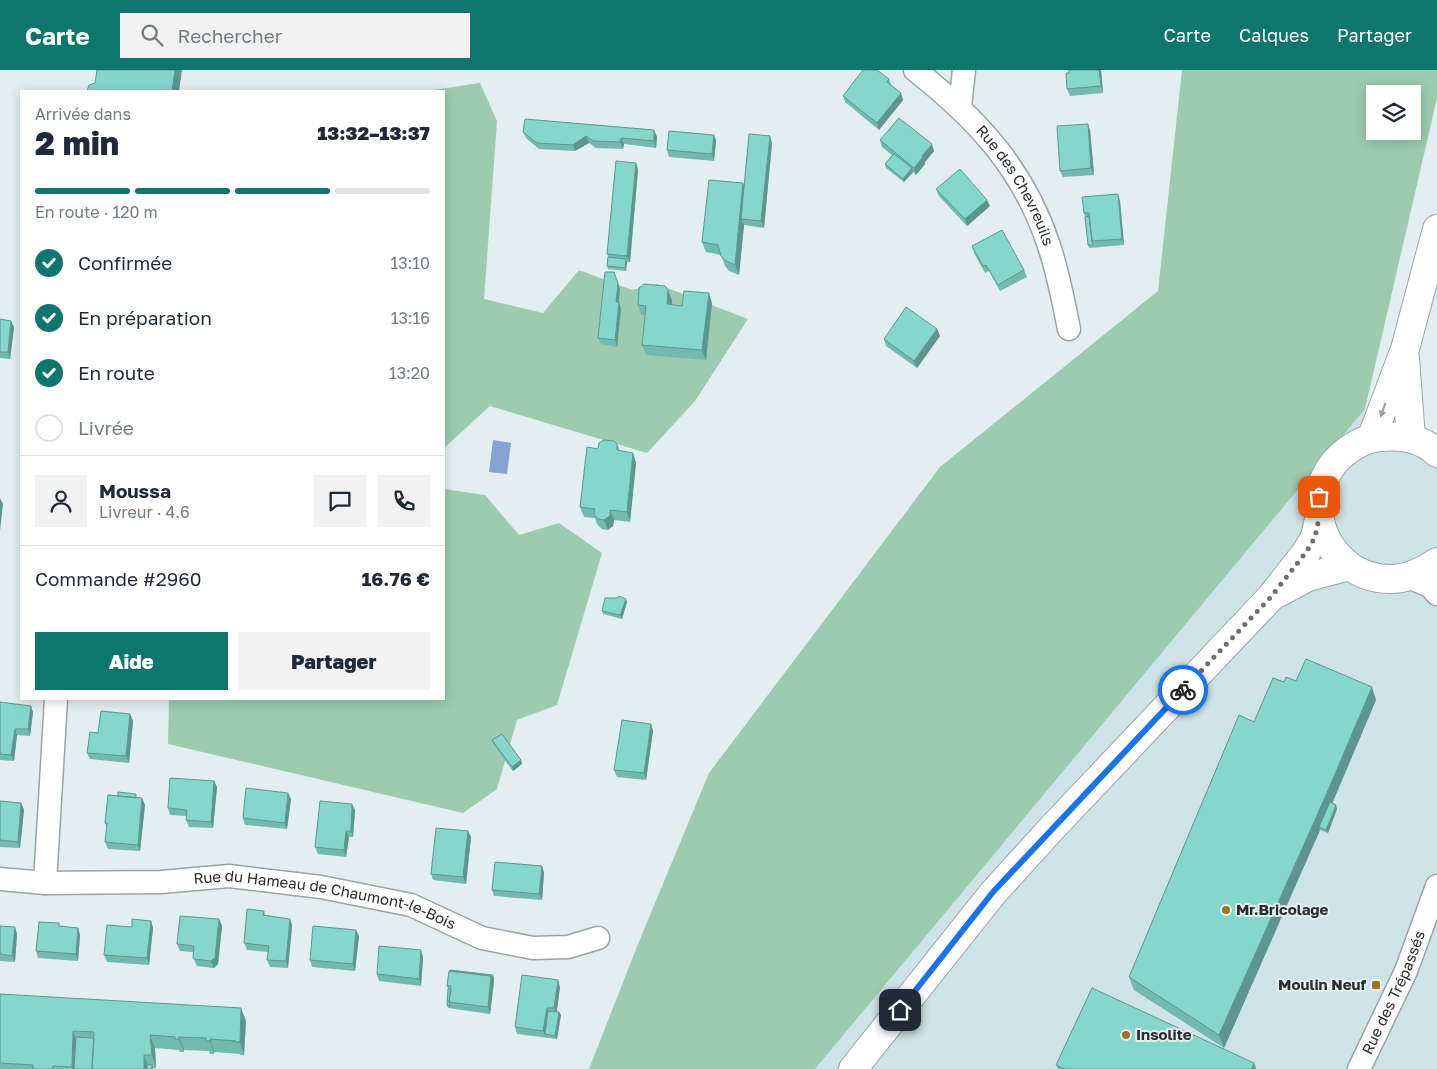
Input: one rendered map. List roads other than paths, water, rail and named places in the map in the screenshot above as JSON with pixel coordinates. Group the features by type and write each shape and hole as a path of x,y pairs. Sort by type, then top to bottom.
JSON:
{"main road":[{"path":"1372,437 1405,349 1437,229"},
{"path":"1405,349 1411,438"},
{"path":"853,1069 993,892 1270,598 1307,551 1315,537 1319,518 1319,497 1325,477 1336,459 1353,446 1372,437 1394,435 1411,438 1437,453"},
{"path":"1319,518 1324,537 1335,553 1349,566 1367,576 1387,579 1408,577 1425,570 1437,562"},
{"path":"1270,598 1308,577 1349,566"}],"street":[{"name":"Rue des Chevreuils","path":"915,70 960,108 983,131 1019,178 1048,242 1060,283 1069,329"},
{"path":"960,108 964,70"},
{"path":"1408,577 1430,586 1437,594"},
{"path":"45,883 56,700"},
{"name":"Rue du Hameau de Chaumont-le-Bois","path":"0,879 45,883 161,882 229,876 321,887 411,905 482,938 533,948 568,947 598,938"},
{"name":"Rue des Trépassés","path":"1359,1069 1406,971 1437,886"}],"water":[{"path":"493,440 511,443 507,474 489,472"}],"place":[{"name":"Mr.Bricolage","path":"1226,910"},
{"name":"Moulin Neuf","path":"1376,985"},
{"name":"Insolite","path":"1126,1035"}]}
